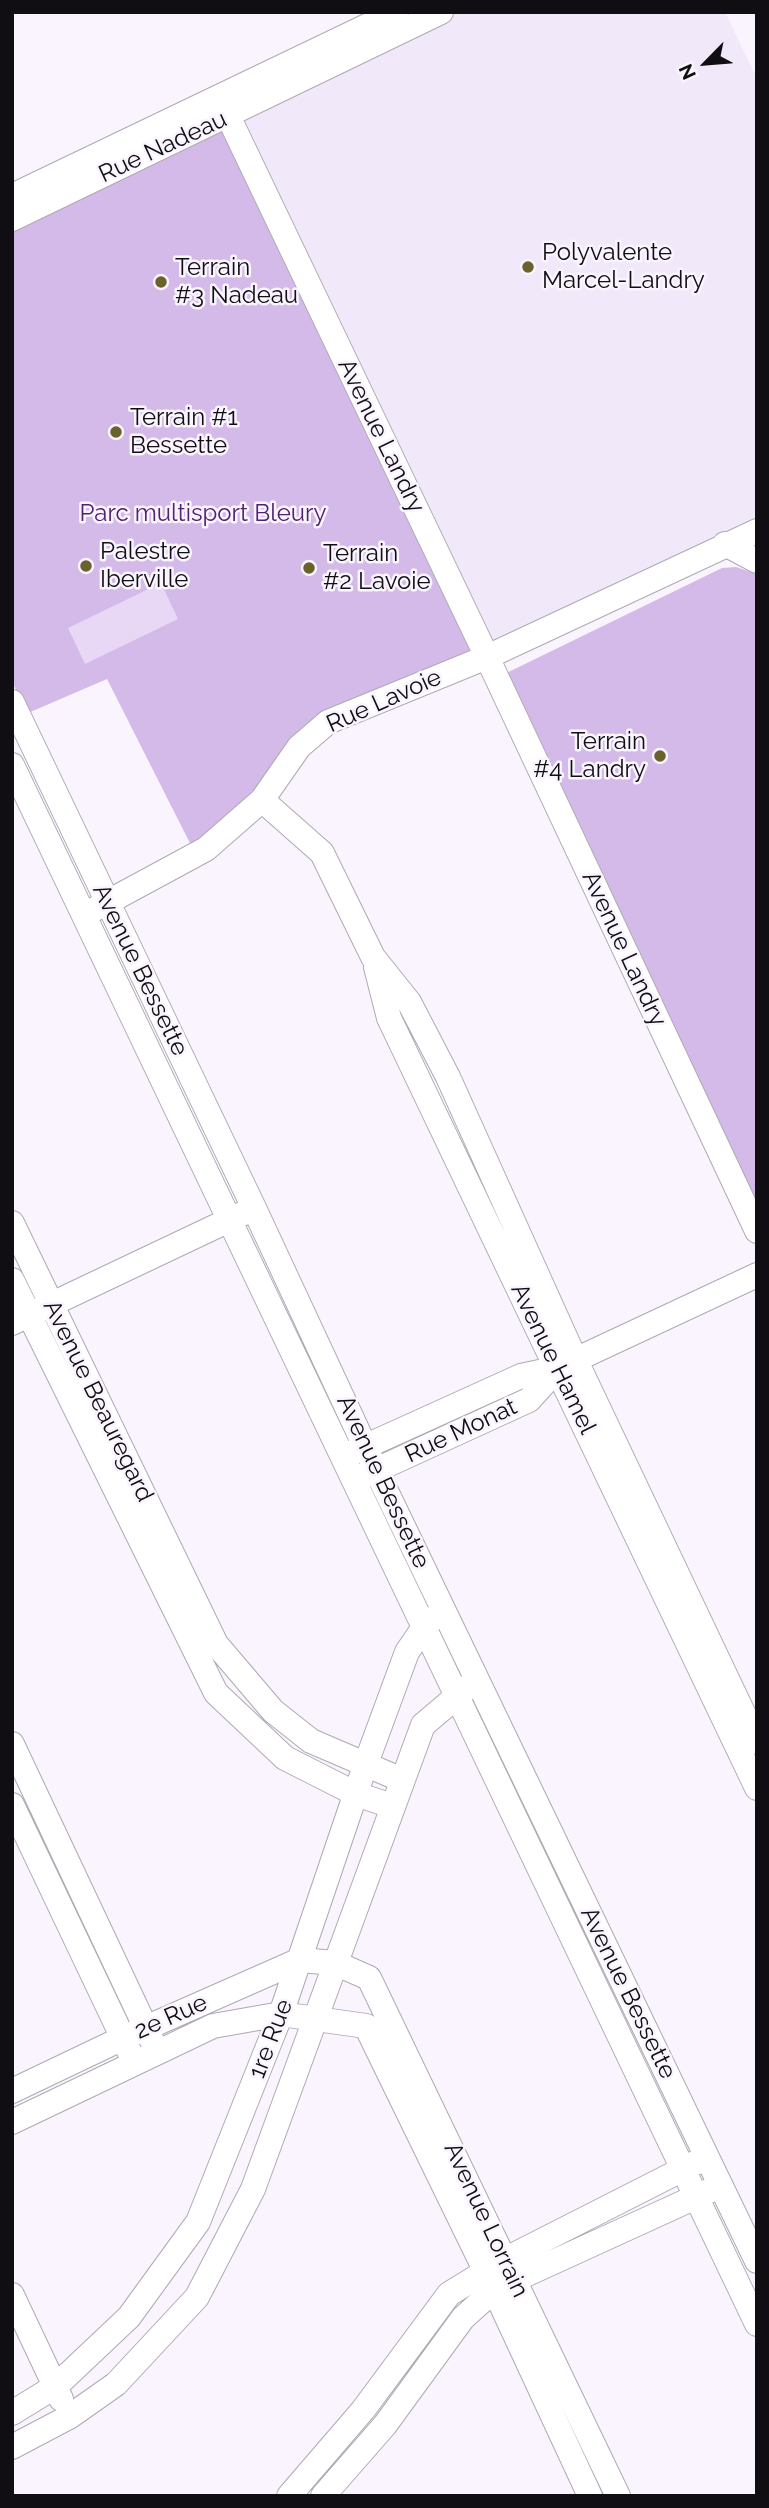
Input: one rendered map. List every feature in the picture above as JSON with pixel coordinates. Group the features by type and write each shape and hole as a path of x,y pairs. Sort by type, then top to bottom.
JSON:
{"street":[{"name":"Rue Nadeau","path":"309,65 396,12"},
{"name":"Rue Nadeau","path":"12,219 223,107 309,65 441,12"},
{"name":"Rue Nadeau","path":"12,196 223,107"},
{"name":"Avenue Landry","path":"223,107 487,657 757,1231"},
{"name":"Rue Lavoie","path":"84,915 206,849 262,800 299,747 328,722 487,657 757,531"},
{"path":"725,544 757,561"},
{"name":"Avenue Bessette","path":"12,702 21,742 44,764 365,1447 365,1475 424,1627 757,2324"},
{"path":"14,773 44,764"},
{"name":"Avenue Bessette","path":"14,773 343,1457 365,1475 443,1609 757,2261"},
{"name":"Avenue Hamel","path":"262,800 322,853 373,957 409,1002 448,1077 567,1365 752,1750 757,1788"},
{"path":"21,1319 254,1208"},
{"name":"Avenue Beauregard","path":"12,1223 174,1583 216,1693 285,1758 356,1794 392,1806"},
{"name":"Rue Monat","path":"343,1457 521,1376 567,1365 757,1275"},
{"name":"Avenue Beauregard","path":"12,1280 21,1319 174,1583 216,1644 273,1711 311,1741 402,1780"},
{"name":"Rue Monat","path":"365,1475 529,1400 567,1365"},
{"name":"1re Rue","path":"12,2413 56,2386 129,2317 198,2222 281,2014 365,1766 407,1653 424,1627 443,1609"},
{"name":"1re Rue","path":"12,2447 69,2417 116,2384 197,2297 253,2189 423,1725 477,1680"},
{"path":"12,1744 157,2053"},
{"path":"12,1805 134,2064"},
{"path":"576,1946 599,1934"},
{"name":"2e Rue","path":"12,2091 123,2038 300,1960 335,1963"},
{"name":"Avenue Lorrain","path":"335,1963 369,1978 500,2275 590,2496"},
{"name":"2e Rue","path":"12,2122 213,2026 281,2014 316,2017"},
{"name":"Avenue Lorrain","path":"316,2017 366,2026 618,2496"},
{"path":"323,2496 385,2425 463,2318 500,2275 682,2169 707,2158"},
{"path":"289,2496 363,2410 449,2294 720,2186"},
{"path":"12,2295 69,2417"},
{"path":"363,2410 385,2425"}],"shaded area":[{"name":"Polyvalente Marcel-Landry","path":"396,12 725,12 757,79 757,526 487,657 219,97"},
{"path":"161,583 178,619 85,664 68,628"}],"green space":[{"name":"Parc multisport Bleury","path":"228,117 473,649 333,718 199,861 107,679 28,713 12,682 12,219"},
{"path":"736,567 757,574 757,1239 488,682 722,568"}],"place":[{"name":"Polyvalente Marcel-Landry","path":"528,267"},
{"name":"Terrain #3 Nadeau","path":"161,282"},
{"name":"Terrain #1 Bessette","path":"116,432"},
{"name":"Palestre Iberville","path":"86,566"},
{"name":"Terrain #2 Lavoie","path":"309,568"},
{"name":"Terrain #4 Landry","path":"660,756"}]}
